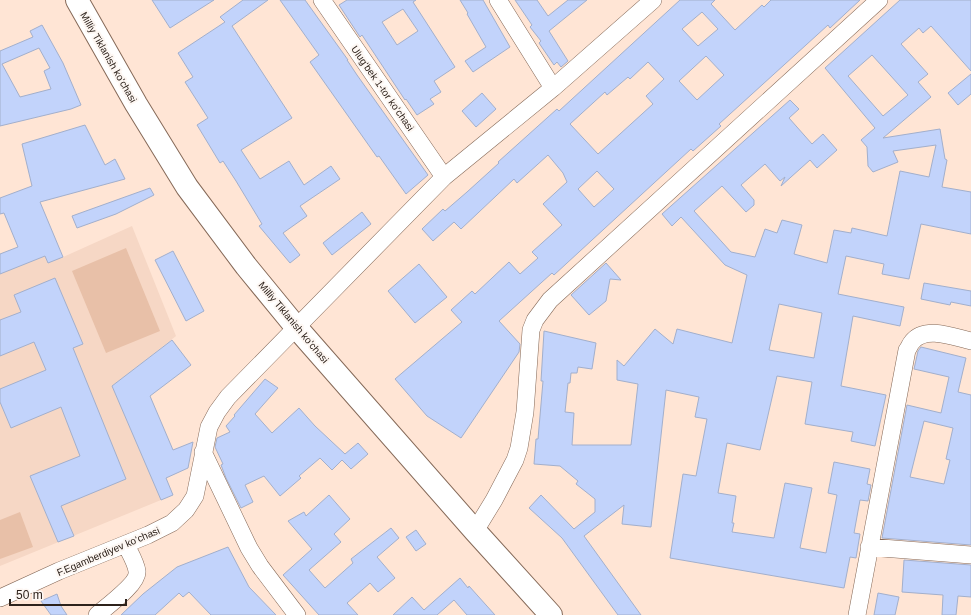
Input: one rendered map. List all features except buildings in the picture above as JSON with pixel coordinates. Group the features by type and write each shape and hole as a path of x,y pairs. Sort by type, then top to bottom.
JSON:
{"main road":[{"name":"Milliy Tiklanish ko'chasi","path":"77,0 136,104 187,187 246,266 296,327 475,532 551,615"}],"street":[{"name":"Ulug‘bek 1-tor koʻchasi","path":"322,0 444,177"},
{"path":"498,0 553,88"},
{"name":"F.Egamberdiyev kо‘chasi","path":"0,598 59,571 148,535 172,522 186,510 195,496 209,427 217,412 228,397 444,177 553,88 653,0"},
{"path":"475,532 515,460 519,448 525,412 531,330 534,320 550,300 879,0"},
{"path":"857,615 907,350 918,336 933,333 971,341"},
{"path":"203,452 256,560 297,615"},
{"path":"97,615 129,586 137,576 137,571 126,545"},
{"path":"869,547 971,555"}],"shaded area":[{"path":"132,226 176,336 112,386 161,500 0,566 0,274 45,255 61,258"},
{"path":"126,248 160,331 106,353 72,271"},
{"path":"20,512 33,547 0,559 0,520"}]}
